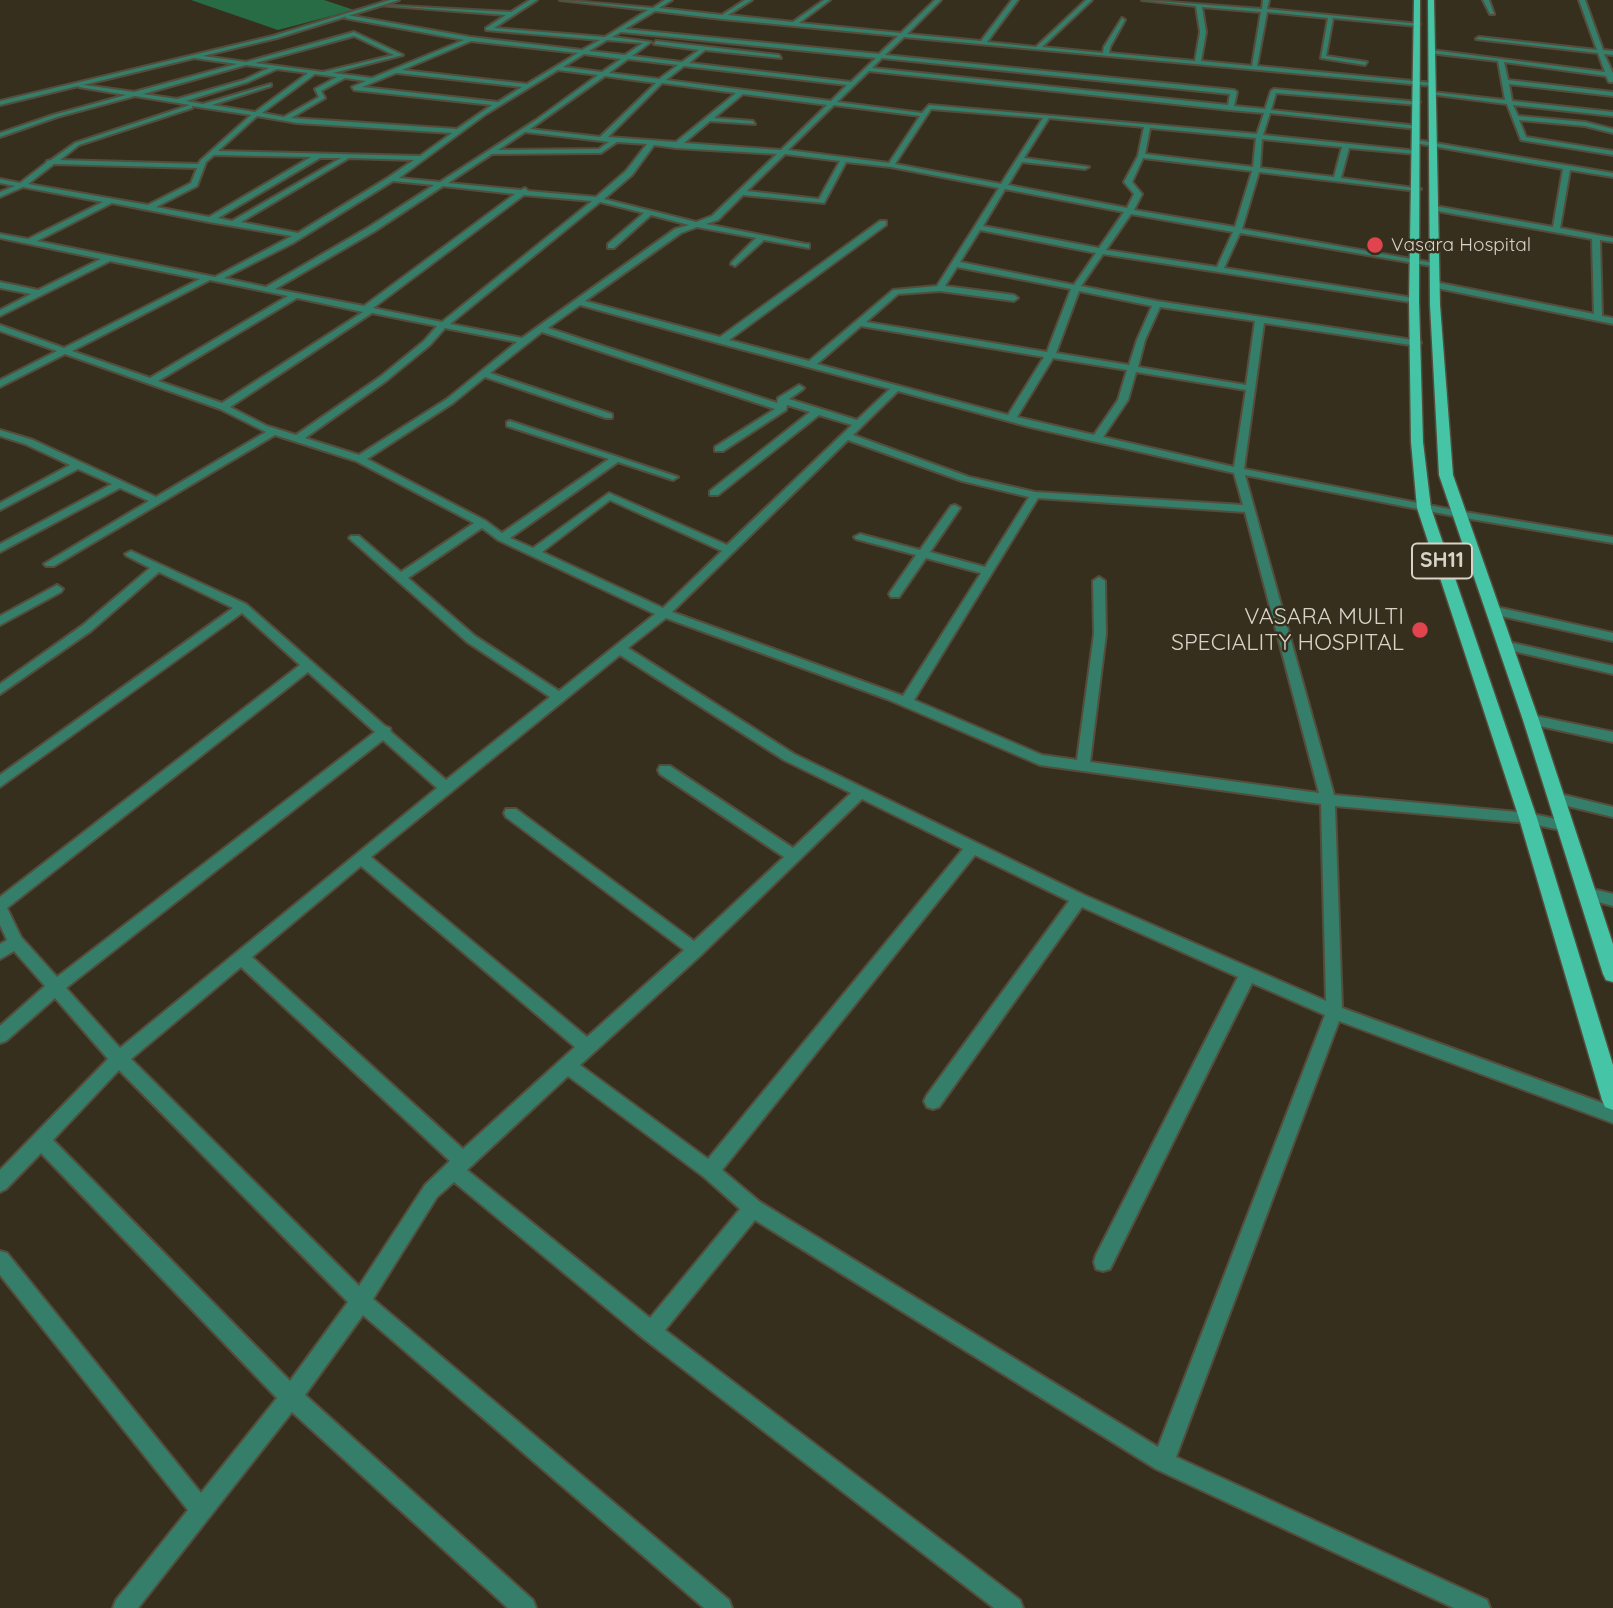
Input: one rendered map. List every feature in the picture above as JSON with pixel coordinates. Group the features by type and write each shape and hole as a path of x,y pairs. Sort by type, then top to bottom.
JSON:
{"main road":[{"name":"SH11","path":"1417,0 1417,24 1428,87 1418,103 1420,142 1435,208 1434,265 1446,475 1531,719 1613,974"},
{"name":"SH11","path":"1431,0 1431,52 1416,189 1414,261 1417,442 1424,508 1528,818 1613,1100"}],"street":[{"path":"0,103 196,57 347,17 396,0"},
{"path":"499,104 354,88 470,39 534,0"},
{"path":"563,0 901,36 943,38 983,43 1007,53 1037,48 1324,74 1428,87 1509,102 1613,114"},
{"path":"0,384 299,235 392,179 456,131 669,0"},
{"path":"722,17 749,0"},
{"path":"794,24 827,0"},
{"path":"360,460 450,401 524,341 678,231 715,218 744,193 937,0"},
{"path":"983,43 1015,0"},
{"path":"1037,48 1089,0"},
{"path":"1145,0 1417,24"},
{"path":"1255,69 1266,0"},
{"path":"1486,0 1492,13"},
{"path":"1582,0 1613,85"},
{"path":"382,5 511,14"},
{"path":"1198,63 1203,32 1199,6"},
{"path":"1343,18 1346,8"},
{"path":"347,17 406,25 470,39 853,84"},
{"path":"1324,74 1323,57 1331,17"},
{"path":"1106,55 1107,47 1122,20"},
{"path":"806,33 814,26"},
{"path":"488,29 648,42 779,57"},
{"path":"618,30 1234,92 1230,108"},
{"path":"0,135 55,116 141,95 354,34 400,55 326,73"},
{"path":"939,62 934,50 943,42 943,38"},
{"path":"1479,39 1613,53"},
{"path":"760,74 798,40"},
{"path":"266,290 372,229 522,130 648,42"},
{"path":"602,139 661,81 703,49"},
{"path":"1047,87 1061,74 1073,52"},
{"path":"1431,52 1611,74"},
{"path":"998,68 1007,53"},
{"path":"196,57 373,80"},
{"path":"1323,57 1365,62"},
{"path":"1136,82 1146,58"},
{"path":"1501,60 1509,102 1523,139 1527,161"},
{"path":"169,102 246,81 277,67"},
{"path":"556,68 924,115"},
{"path":"868,69 1269,113 1613,176"},
{"path":"149,208 194,184 198,166 255,115 315,71"},
{"path":"396,71 527,86"},
{"path":"1220,269 1237,229 1256,170 1259,138 1274,91 1272,71"},
{"path":"285,119 323,97 317,90 346,75"},
{"path":"1505,82 1613,94"},
{"path":"79,85 169,102 285,119 456,131"},
{"path":"0,195 19,187 49,162 77,144 269,85"},
{"path":"1274,91 1418,103"},
{"path":"676,146 741,92"},
{"path":"891,165 929,107 1346,146 1420,142"},
{"path":"940,288 1047,116"},
{"path":"1516,118 1585,124 1613,131"},
{"path":"708,119 753,123"},
{"path":"1011,419 1051,354 1076,288 1138,194 1128,182 1141,156 1147,127"},
{"path":"522,130 676,146 785,152 891,165 1129,211 1434,265"},
{"path":"1523,139 1613,153"},
{"path":"489,152 601,152 615,140"},
{"path":"297,439 383,379 427,343 442,326 600,200 629,173 652,143"},
{"path":"1337,180 1346,146"},
{"path":"213,153 421,158"},
{"path":"209,220 319,156"},
{"path":"232,224 348,156"},
{"path":"1141,156 1416,189"},
{"path":"744,193 821,201 844,159"},
{"path":"1019,160 1085,167"},
{"path":"49,162 198,166"},
{"path":"1556,230 1567,168"},
{"path":"392,179 525,190 631,205 649,213 695,224 806,246"},
{"path":"0,181 19,187 299,235"},
{"path":"223,407 367,311 525,190"},
{"path":"31,241 109,202"},
{"path":"1435,208 1613,240"},
{"path":"611,246 649,213"},
{"path":"721,341 883,223"},
{"path":"978,227 1100,251 1414,301"},
{"path":"0,236 524,341"},
{"path":"1596,237 1598,318"},
{"path":"735,264 761,239"},
{"path":"0,313 111,257"},
{"path":"956,264 1157,304 1416,343"},
{"path":"0,285 39,293"},
{"path":"1435,285 1613,321"},
{"path":"810,365 896,292 940,288 1014,298"},
{"path":"151,381 294,296"},
{"path":"579,302 1011,419 1097,439 1424,508 1613,540"},
{"path":"1097,439 1123,400 1157,304"},
{"path":"1163,1462 1334,1012 1328,800 1239,471 1259,320"},
{"path":"859,323 1250,388"},
{"path":"0,328 223,407 273,432 360,460 482,523 502,538 664,613 906,702 1040,760 1328,800 1528,818 1565,826"},
{"path":"541,329 782,404 818,411 859,424"},
{"path":"484,374 609,416"},
{"path":"719,449 782,404 799,388"},
{"path":"0,1183 43,1142 119,1059 361,857 664,613 896,388"},
{"path":"714,494 818,411"},
{"path":"510,424 673,477"},
{"path":"50,564 273,432"},
{"path":"846,436 966,479 1035,495 1249,509"},
{"path":"3,437 79,464 155,500"},
{"path":"502,538 616,459"},
{"path":"0,507 79,464"},
{"path":"0,549 120,484"},
{"path":"906,702 1035,495"},
{"path":"534,553 609,496 729,550"},
{"path":"895,594 956,508"},
{"path":"401,578 482,523"},
{"path":"860,537 988,570"},
{"path":"355,538 471,639 559,698"},
{"path":"131,554 242,607 385,731 446,788"},
{"path":"0,690 87,628 158,567"},
{"path":"1083,766 1100,634 1099,582"},
{"path":"0,621 57,589"},
{"path":"0,782 242,607"},
{"path":"1492,610 1613,637"},
{"path":"1504,645 1613,670"},
{"path":"620,649 789,757 1079,899 1334,1012 1613,1115"},
{"path":"309,665 0,907 8,947 57,986 119,1059 361,1301 720,1608"},
{"path":"1531,719 1613,737"},
{"path":"0,1036 57,986 385,731"},
{"path":"665,770 794,856"},
{"path":"124,1608 291,1397 361,1301 431,1191 695,950 861,792"},
{"path":"1556,797 1613,812"},
{"path":"510,813 695,950"},
{"path":"710,1171 973,847"},
{"path":"361,857 587,1046"},
{"path":"1586,892 1613,900"},
{"path":"933,1101 1079,899"},
{"path":"242,957 459,1167 651,1332 1012,1608"},
{"path":"1103,1262 1248,974"},
{"path":"567,1065 710,1171 753,1208 1163,1462 1479,1608"},
{"path":"43,1142 291,1397 525,1608"},
{"path":"651,1332 753,1208"},
{"path":"0,1260 201,1510"}],"green space":[{"path":"191,0 324,0 354,10 278,30"}],"place":[{"name":"Vasara Hospital","path":"1375,245"},
{"name":"VASARA MULTI SPECIALITY HOSPITAL","path":"1420,630"}]}
